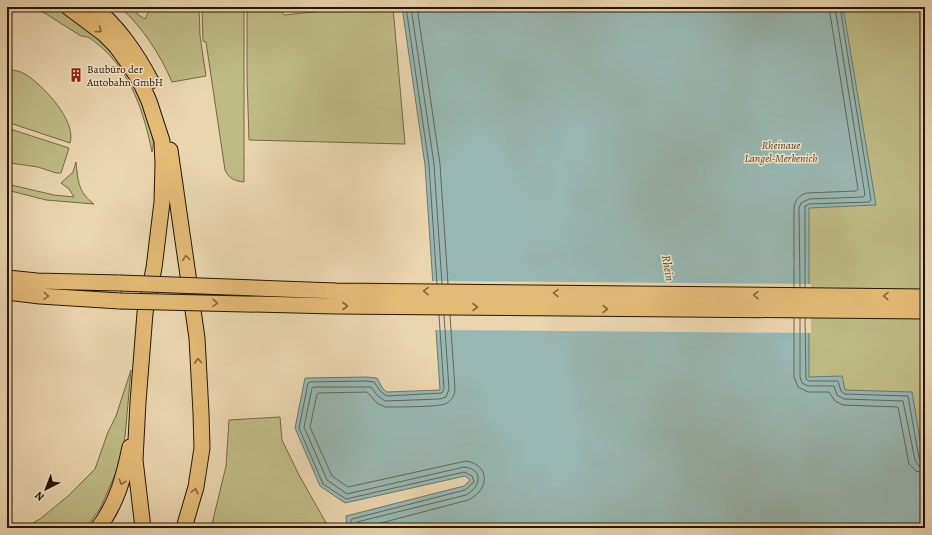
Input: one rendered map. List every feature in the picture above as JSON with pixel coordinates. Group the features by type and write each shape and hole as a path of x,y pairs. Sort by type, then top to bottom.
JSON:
{"highway":[{"path":"68,7 104,34 116,46 129,64 139,79 149,101 162,141 162,202 154,268 145,314 135,460 143,528"},
{"path":"93,7 117,31 146,70 162,108 167,126 197,338 201,413 202,448 196,487 184,528"},
{"path":"150,528 146,486 144,430 153,318 158,291 167,206 168,141"},
{"path":"7,278 37,281 336,290 925,296"},
{"path":"7,292 40,296 120,301 335,306 925,311"},
{"path":"98,528 112,506 122,482 138,402"}],"green space":[{"path":"35,7 59,8 88,29 112,53 131,81 146,113 153,137 152,152 145,123 135,94 120,68 111,56 91,39 81,36"},
{"path":"120,7 140,7 137,14 145,19 151,7 199,7 200,36 206,76 172,82 162,61 150,42"},
{"path":"202,7 244,7 244,182 228,176 225,170 206,42 203,41"},
{"path":"247,7 278,7 284,15 362,7 393,7 405,144 249,140"},
{"name":"Rheinaue Langel-Merkenich","path":"622,7 925,7 925,528 695,528"},
{"path":"7,69 19,71 25,74 41,86 57,104 64,114 68,124 71,134 70,143 7,122"},
{"path":"7,128 69,148 61,173 56,173 38,167 10,163 7,169"},
{"path":"76,162 80,186 85,195 94,204 46,200 7,190 7,184 54,195 74,197 69,189 61,183 73,172"},
{"path":"131,370 125,437 117,470 101,507 86,528 24,528 40,519 68,496 95,469 108,432 116,416"},
{"path":"280,417 282,440 299,475 329,528 211,528 226,466 229,420"}],"water":[{"name":"Rhein","path":"402,7 843,7 876,205 809,208 809,377 842,376 845,390 912,392 925,469 925,528 347,528 346,516 464,486 470,480 465,476 345,503 320,486 295,428 305,378 377,378 383,389 387,392 440,390 425,165"}],"pier":[{"path":"431,281 811,284 811,333 434,330"}],"place":[{"name":"Baubüro der Autobahn GmbH","path":"76,75"}]}
